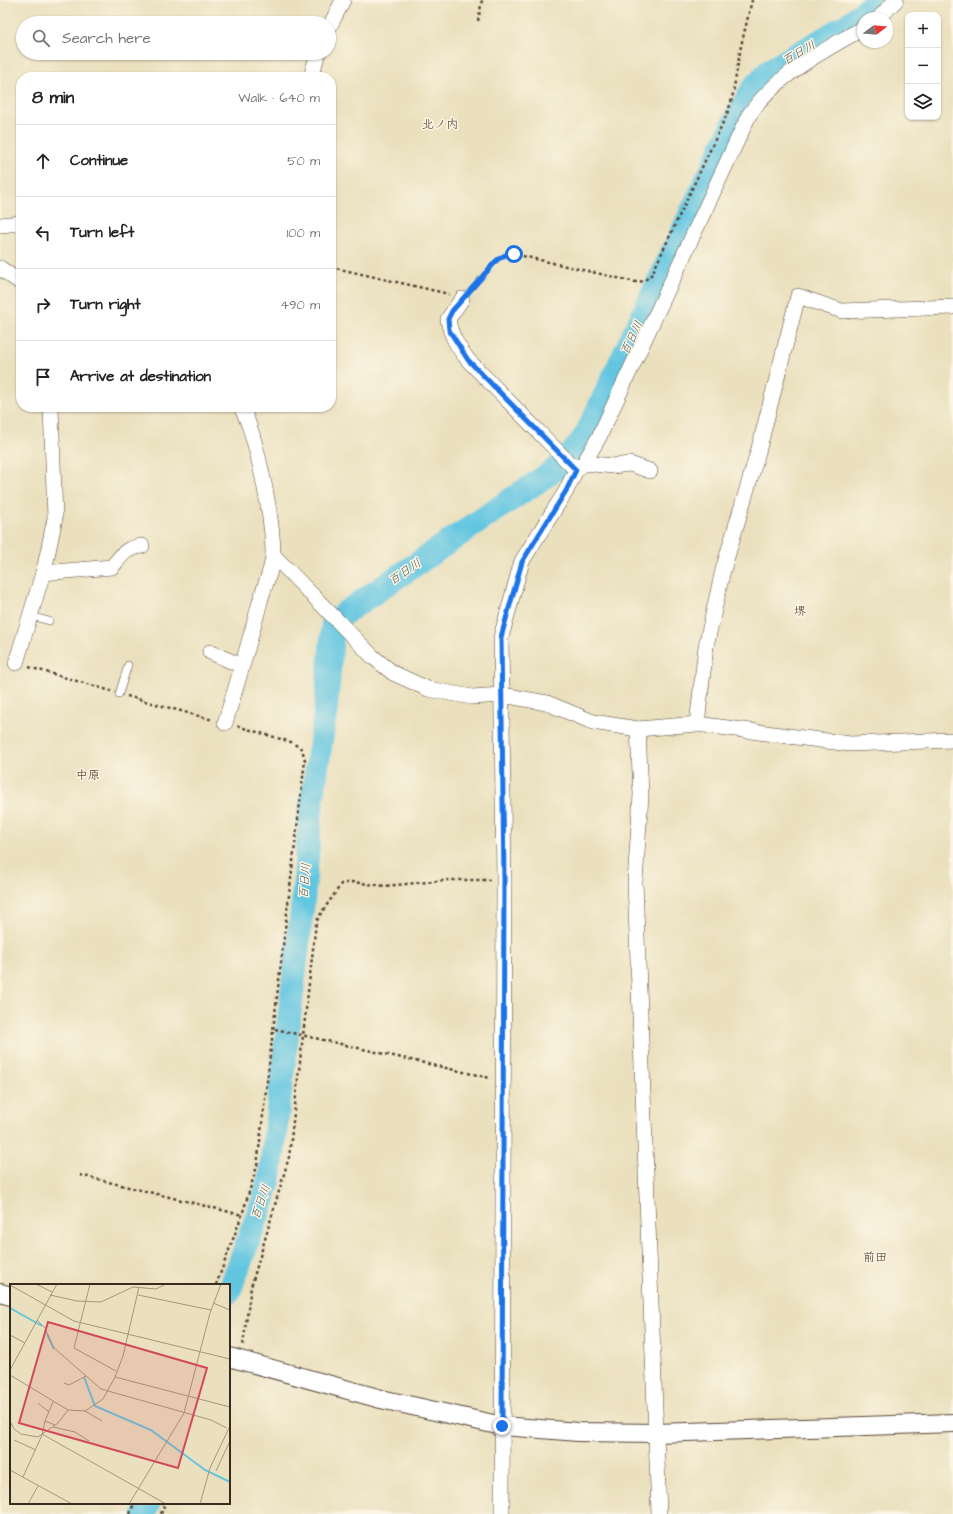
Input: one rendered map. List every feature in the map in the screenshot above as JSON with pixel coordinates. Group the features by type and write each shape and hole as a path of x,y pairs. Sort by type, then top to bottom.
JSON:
{"street":[{"path":"335,16 343,0"},
{"path":"885,12 896,0"},
{"path":"502,1514 504,880 501,637 523,580 522,562 566,491 572,463 599,437 749,115 763,96 787,74 857,32"},
{"path":"312,72 316,60"},
{"path":"0,225 16,223"},
{"path":"0,268 16,279"},
{"path":"697,724 706,646 723,570 758,452 798,296 842,311 953,306"},
{"path":"462,299 448,319 449,330 459,348 468,360 572,463 613,466 630,464 650,471"},
{"path":"16,663 43,573 55,518 51,412"},
{"path":"225,723 273,555 270,519 259,460 247,417 244,412"},
{"path":"43,573 112,567 130,547 142,546"},
{"path":"273,555 373,657 393,673 416,685 441,692 472,697 502,695 547,703 593,722 638,729 697,724 850,744 953,740"},
{"path":"210,652 242,666"},
{"path":"638,729 640,795 635,882 660,1514"},
{"path":"0,1293 10,1296"},
{"path":"235,1358 381,1399 502,1426 578,1432 657,1433 953,1423"}],"lane":[{"path":"31,616 49,621"},
{"path":"119,694 128,666"}],"path":[{"path":"478,21 482,0"},
{"path":"336,268 462,299 497,260 505,255 514,254 635,282 644,281 652,274 727,114 732,99 741,46 752,0"},
{"path":"16,663 119,694 291,742 302,749 305,760 275,1029 257,1166 242,1214 216,1284"},
{"path":"235,1358 251,1287 289,1157 316,923 322,909 333,897 340,884 352,882 385,886 448,880 504,880"},
{"path":"275,1029 281,1029 303,1036 504,1081"},
{"path":"80,1175 242,1214"},
{"path":"130,1514 134,1504"},
{"path":"161,1514 165,1504"}],"waterway":[{"name":"百日川","path":"230,1289 263,1201 270,1176 303,902 311,807 326,708 333,624 346,612 556,469 572,453 586,435 739,112 754,87 770,70 847,25 878,0"},
{"name":"百日川","path":"144,1514 149,1504"}],"district":[{"name":"北ノ内","path":"440,124"},
{"name":"堺","path":"800,611"},
{"name":"中原","path":"88,775"},
{"name":"前田","path":"875,1257"}],"route":[{"path":"502,1426 504,880 502,695 500,661 501,637 522,562 566,491 576,470 509,400 468,360 449,330 448,319 452,311 497,260 505,255 514,254"}]}
